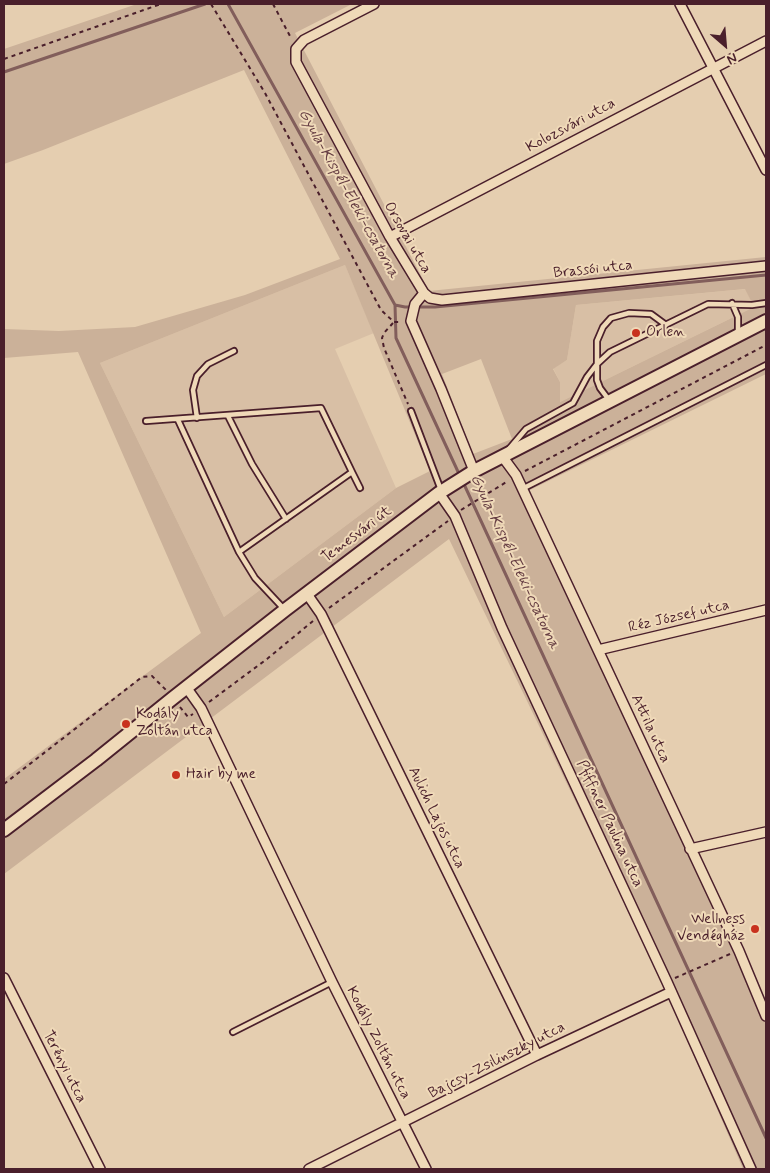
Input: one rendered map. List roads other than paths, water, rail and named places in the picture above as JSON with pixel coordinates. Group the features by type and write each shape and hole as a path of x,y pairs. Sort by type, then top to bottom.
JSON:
{"street":[{"name":"Orsovai utca","path":"374,4 304,40 296,50 296,62 390,237 424,293 414,307 411,321 415,334 441,389 471,472"},
{"path":"680,4 766,170"},
{"name":"Kolozsvári utca","path":"390,237 766,41"},
{"name":"Brassói utca","path":"424,293 430,298 442,300 766,266"},
{"name":"Temesvári út","path":"4,830 96,760 285,610 444,490 471,472 766,321"},
{"name":"Attila utca","path":"502,456 516,476 739,951 766,1016"},
{"name":"Pfiffner Paulina utca","path":"444,490 502,628 751,1169"},
{"name":"Aulich Lajos utca","path":"307,594 321,614 537,1055"},
{"name":"Réz József utca","path":"598,650 766,610"},
{"name":"Kodály Zoltán utca","path":"186,687 201,708 332,982 426,1169"},
{"path":"690,849 766,832"},
{"name":"Terényi utca","path":"4,978 100,1169"},
{"name":"Bajcsy-Zsilinszky utca","path":"309,1169 537,1055 671,992"}],"lane":[{"path":"502,456 526,429 573,403 586,377 596,364 610,352 708,304 752,305 766,303"},
{"path":"732,304 738,317 739,327 737,336"},
{"path":"610,401 600,388 597,380 597,341 603,327 611,318 629,313 644,313 657,318 666,325"},
{"path":"197,418 193,390 197,376 208,364 234,351"},
{"path":"522,489 766,365"},
{"path":"146,421 321,408 360,488"},
{"path":"411,411 444,490"},
{"path":"228,416 252,464 286,519"},
{"path":"178,420 238,552 255,578 285,610"},
{"path":"238,552 352,472"},
{"path":"233,1032 332,982"}],"waterway":[{"path":"4,72 205,4"},
{"name":"Gyula-Kispél-Eleki-csatorna","path":"228,4 395,305 396,338 460,476"},
{"path":"395,305 435,307 766,275"},
{"name":"Gyula-Kispél-Eleki-csatorna","path":"463,482 766,1138"}],"place":[{"name":"Orlen","path":"636,333"},
{"name":"Kodály Zoltán utca","path":"126,724"},
{"name":"Hair by me","path":"176,775"},
{"name":"Wellness Vendégház","path":"755,929"}]}
